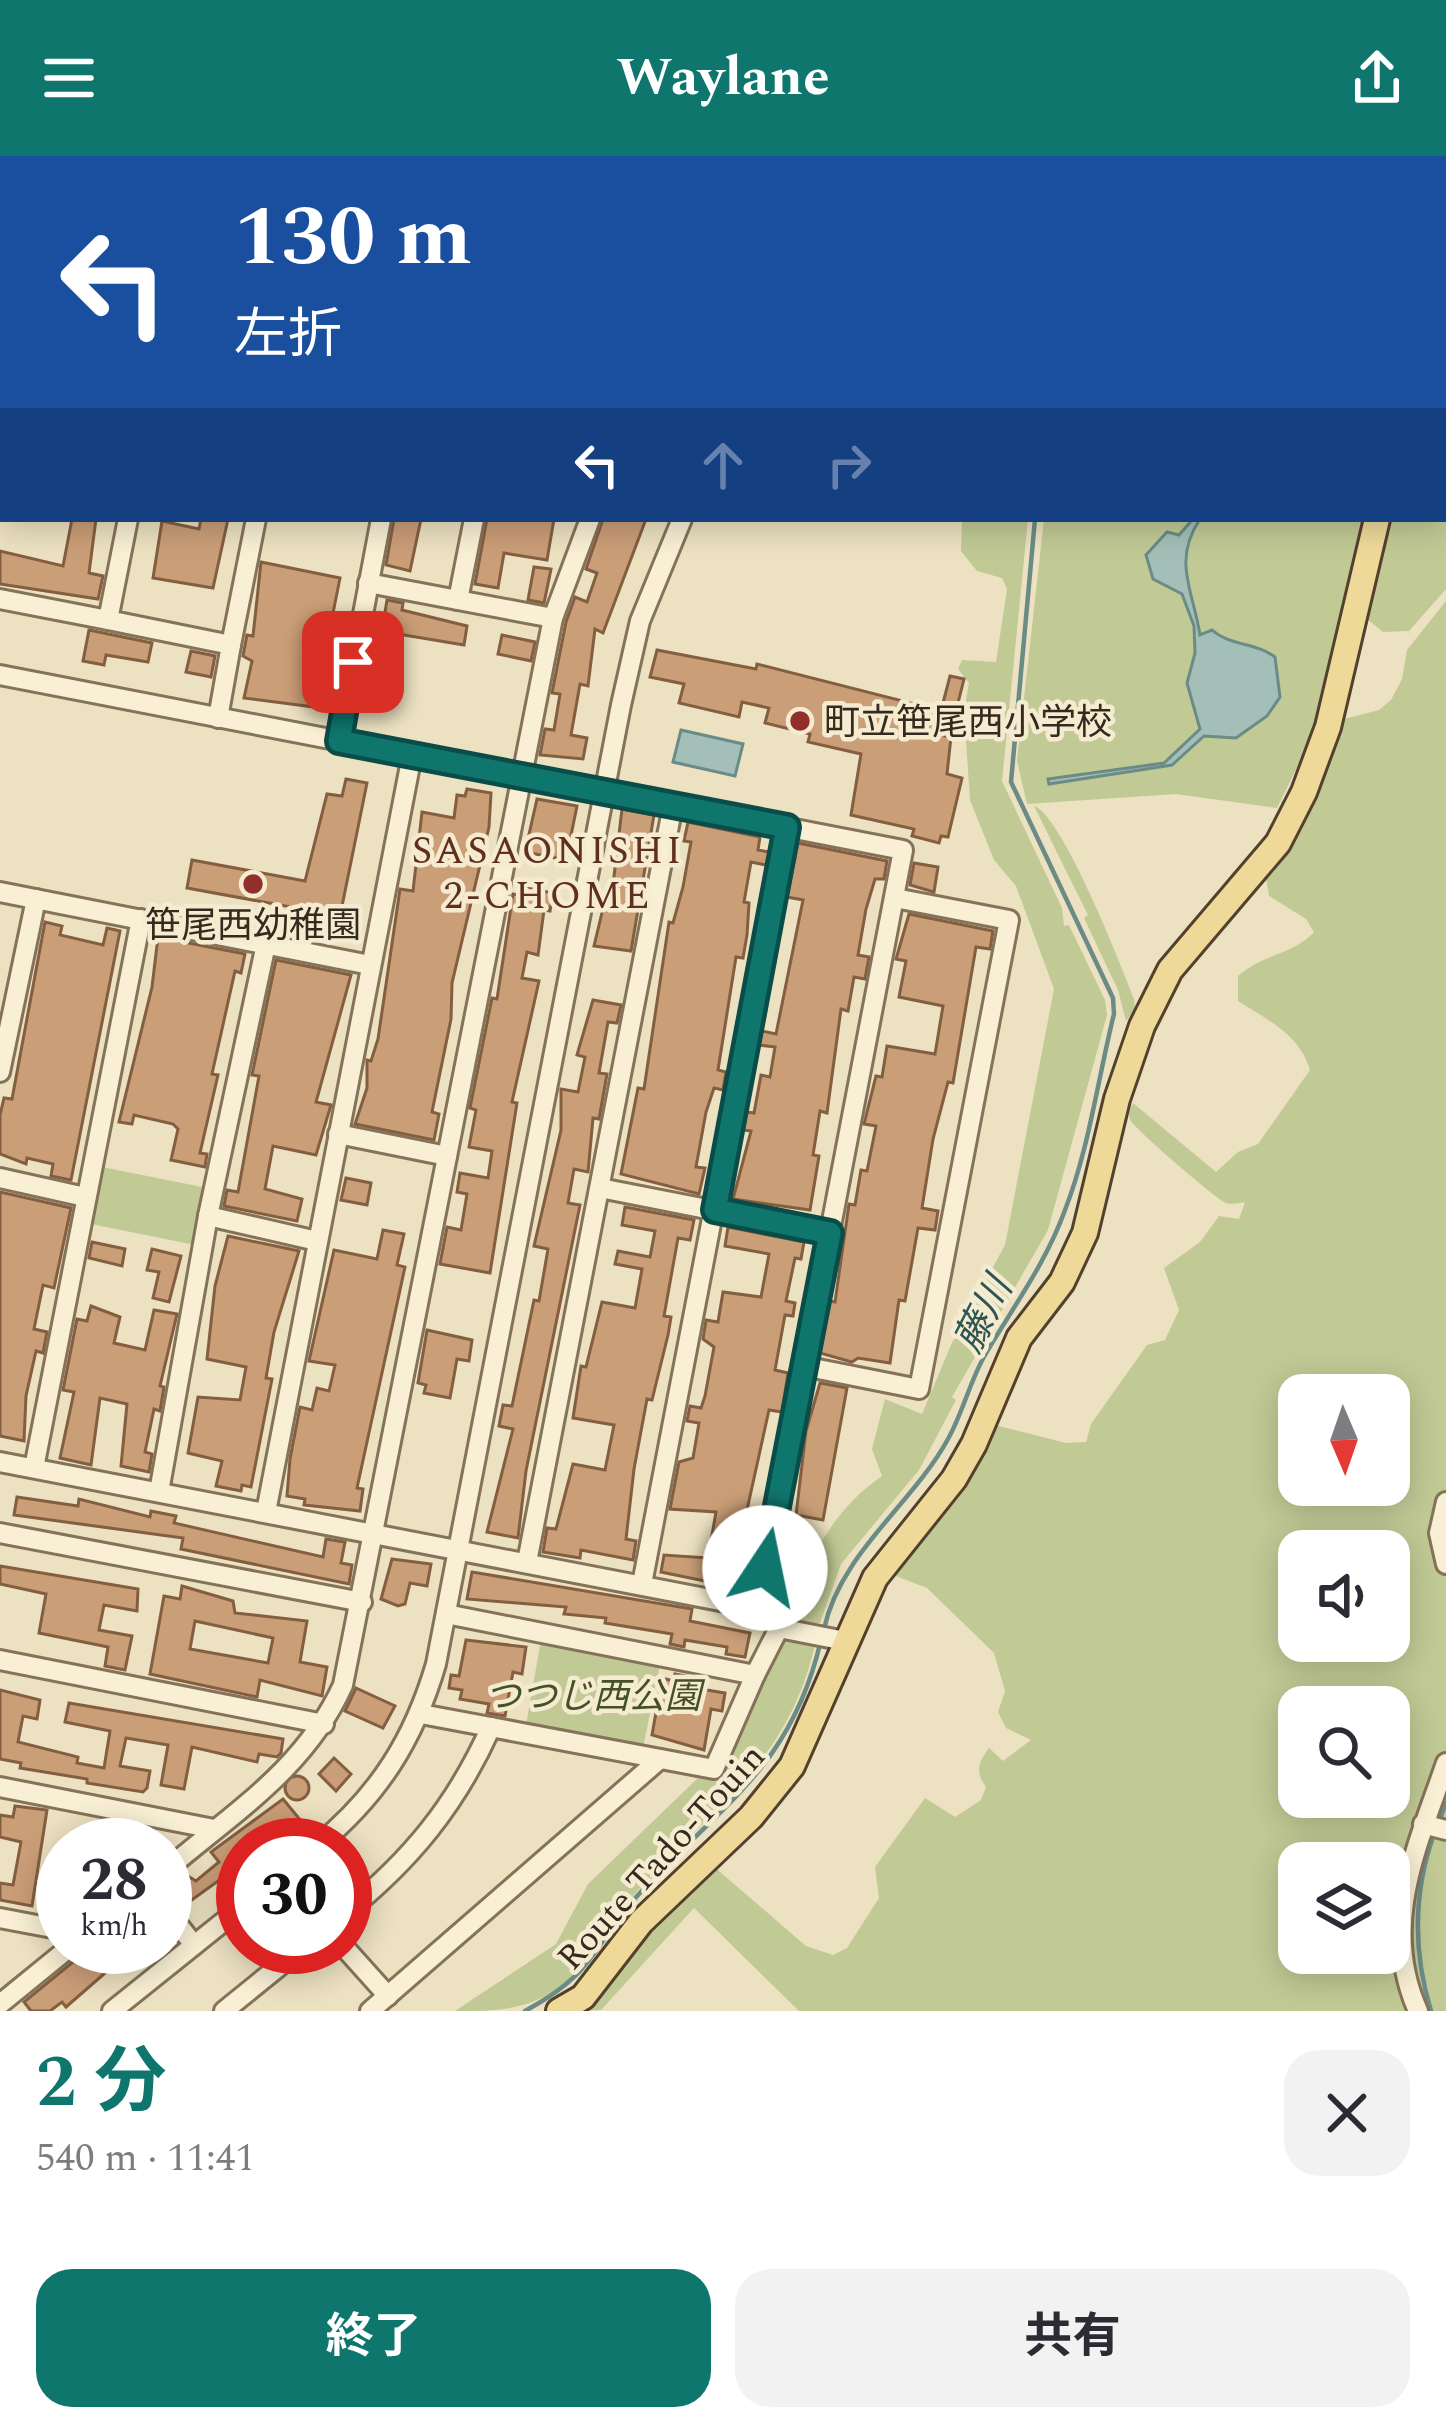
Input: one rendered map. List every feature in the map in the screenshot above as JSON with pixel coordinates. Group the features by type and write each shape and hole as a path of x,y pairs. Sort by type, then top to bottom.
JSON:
{"main road":[{"name":"Route Tado-Touin","path":"559,2011 583,1997 641,1922 751,1816 792,1766 819,1715 840,1640 875,1578 954,1479 1019,1338 1062,1282 1085,1233 1117,1100 1142,1025 1170,970 1278,843 1304,792 1328,727 1376,522"}],"street":[{"path":"108,620 127,522"},
{"path":"218,718 255,522"},
{"path":"339,741 380,522"},
{"path":"458,600 473,522"},
{"path":"192,1848 292,1767 324,1724 343,1685 553,618 589,522"},
{"path":"345,1818 386,1777 421,1714 459,1550 602,792 640,621 681,522"},
{"path":"368,583 553,618"},
{"path":"0,599 231,645"},
{"path":"1,679 903,850 758,1608"},
{"path":"266,1512 412,755"},
{"path":"527,1562 673,805"},
{"path":"642,1584 787,827"},
{"path":"0,892 370,965"},
{"path":"0,1072 36,898"},
{"path":"803,1366 919,1389 1009,920 895,898"},
{"path":"34,1468 141,919"},
{"path":"159,1492 208,1216 266,944"},
{"path":"338,1134 448,1156"},
{"path":"0,1178 85,1197"},
{"path":"600,1188 830,1233"},
{"path":"208,1216 316,1241"},
{"path":"0,1462 642,1584 758,1608 776,1616 779,1628 714,1769 421,1714"},
{"path":"1446,1502 1439,1533 1446,1564"},
{"path":"0,1533 362,1602"},
{"path":"446,1614 755,1675"},
{"path":"779,1628 840,1640"},
{"path":"0,1660 324,1724"},
{"path":"372,1892 435,1827 491,1727"},
{"path":"370,2011 660,1759"},
{"path":"1418,2011 1405,1980 1401,1928 1407,1867 1435,1827 1446,1762"},
{"path":"0,1787 214,1829"},
{"path":"0,1918 36,1925"},
{"path":"112,2011 216,1927"},
{"path":"0,2004 37,1974"},
{"path":"224,2011 270,1974"},
{"path":"368,1974 388,1996"}],"green space":[{"path":"962,522 1028,522 1002,781 1062,908 1064,926 1069,925 1105,1000 1107,1015 1048,1230 952,1397 956,1400 919,1470 841,1564 820,1623 788,1624 785,1618 823,1539 849,1505 882,1476 872,1449 885,1399 922,1414 951,1345 1005,1245 1054,989 1016,886 994,860 970,800 964,711 969,683 958,669 962,660 996,662 1007,589 1002,578 977,571 961,551"},
{"path":"1044,522 1365,522 1314,733 1277,808 1176,794 1027,804 1017,761"},
{"path":"1387,522 1446,522 1446,589 1409,631 1383,632 1367,619"},
{"path":"1446,601 1446,2011 799,2011 694,1908 601,2010 576,2011 712,1865 806,1946 833,1955 847,1948 879,1898 875,1867 925,1798 955,1817 981,1800 986,1787 979,1768 989,1748 1003,1761 1031,1740 1006,1728 998,1712 1005,1691 994,1653 927,1588 888,1573 991,1424 1066,1443 1086,1442 1091,1424 1147,1345 1165,1340 1179,1310 1164,1268 1200,1242 1219,1216 1239,1219 1245,1202 1226,1203 1208,1190 1136,1127 1129,1112 1133,1103 1216,1172 1238,1152 1258,1144 1310,1070 1291,1038 1238,1001 1238,976 1314,932 1306,919 1269,896 1266,878 1302,829 1344,719 1379,710 1391,700 1402,679 1407,650"},
{"path":"1034,806 1060,835 1104,925 1134,999 1135,1009 1126,1021 1118,990 1084,918 1088,915"},
{"path":"97,1166 207,1188 195,1245 86,1223"},
{"path":"785,1635 816,1641 787,1721 743,1782 633,1896 581,1969 534,2001 496,2010 455,2011 556,1944 588,1884 700,1776 714,1779 726,1767"},
{"name":"つつじ西公園","path":"541,1640 660,1664 643,1748 526,1725"}],"water":[{"path":"1190,522 1198,522 1186,562 1200,635 1212,630 1275,657 1280,697 1267,716 1236,738 1204,736 1172,765 1049,784 1048,779 1164,763 1200,729 1187,683 1195,653 1194,626 1182,594 1153,579 1146,555 1167,532 1179,535"},
{"path":"681,730 743,744 735,776 673,762"}],"building":[{"path":"71,522 96,522 89,573 103,576 98,599 0,584 0,551 63,566"},
{"path":"162,522 199,529 200,522 227,522 213,588 153,578"},
{"path":"393,522 420,522 410,571 386,565"},
{"path":"486,522 553,522 547,560 504,553 498,588 475,584"},
{"path":"602,522 645,522 603,633 595,629 588,686 580,684 571,735 587,738 583,759 540,755 545,729 554,730 560,694 552,693 566,622 575,597 587,602 597,573 586,569"},
{"path":"261,562 340,578 331,623 341,625 338,657 322,708 244,698 252,661 243,656 247,635 253,636"},
{"path":"534,567 551,569 544,603 528,600"},
{"path":"387,600 403,603 402,610 467,626 464,645 374,630 376,617 384,618"},
{"path":"89,630 152,643 148,662 106,655 104,665 83,661"},
{"path":"502,635 535,642 531,661 498,654"},
{"path":"657,650 756,669 757,664 950,713 945,736 951,737 947,774 962,778 948,837 941,836 939,843 912,836 914,829 851,815 861,754 808,742 810,734 765,723 769,708 742,702 739,717 679,703 684,684 650,677"},
{"path":"191,651 215,656 211,677 186,672"},
{"path":"950,676 964,679 957,707 943,703"},
{"path":"346,779 367,783 340,916 187,888 192,860 305,881 327,794 342,796"},
{"path":"467,789 491,793 489,827 452,983 451,1019 432,1112 439,1114 434,1140 355,1124 367,1088 367,1060 371,1061 378,1039 400,889 413,891 422,812 454,818 457,795 465,796"},
{"path":"537,799 577,806 566,860 525,852"},
{"path":"622,809 654,815 631,951 594,946 607,892 612,893"},
{"path":"688,822 760,837 758,850 769,852 766,865 751,862 744,902 749,903 747,935 743,958 736,957 718,1070 726,1072 723,1090 714,1088 706,1112 696,1167 705,1168 699,1194 621,1174 638,1088 644,1089 669,922 673,923 683,887 691,842 684,841"},
{"path":"798,843 887,861 884,879 875,879 866,909 858,955 869,957 865,979 854,977 848,1011 841,1009 827,1113 820,1111 813,1155 819,1156 810,1210 733,1199 751,1131 743,1130 746,1112 754,1113 761,1075 770,1077 775,1047 759,1045 762,1031 776,1034 803,900 787,897"},
{"path":"914,863 938,867 934,892 910,885"},
{"path":"526,888 553,893 550,911 544,910 538,955 527,952 522,978 539,981 512,1102 517,1103 490,1273 440,1264 447,1227 461,1230 467,1194 457,1192 460,1173 488,1178 492,1151 469,1147 476,1110 470,1108 492,998 497,999 513,894 524,896"},
{"path":"909,914 993,931 990,949 976,947 953,1083 948,1082 933,1139 922,1208 938,1211 935,1230 918,1228 905,1301 899,1300 890,1363 858,1358 852,1362 820,1353 830,1301 835,1302 849,1204 855,1205 861,1170 867,1171 876,1126 864,1124 876,1076 882,1077 887,1046 935,1054 943,1006 899,997 906,961 896,959"},
{"path":"45,922 62,926 60,935 103,945 107,928 120,931 71,1180 51,1176 53,1164 27,1158 26,1164 0,1154 0,1115 4,1098 12,1099"},
{"path":"158,937 245,954 241,973 235,971 212,1074 218,1075 200,1153 207,1154 205,1167 171,1160 178,1129 173,1124 134,1115 132,1124 119,1122 152,987"},
{"path":"276,960 351,975 316,1102 331,1105 316,1155 273,1146 265,1189 302,1199 297,1221 224,1206 227,1190 238,1192 259,1076 252,1075"},
{"path":"593,1000 621,1005 617,1023 608,1022 599,1073 607,1074 599,1119 593,1118 588,1172 574,1169 568,1203 580,1205 526,1471 518,1538 487,1532 513,1429 499,1426 503,1405 512,1406 534,1300 539,1301 548,1249 534,1246 561,1130 561,1089 578,1092 585,1057 577,1055"},
{"path":"346,1178 371,1183 367,1205 341,1200"},
{"path":"0,1192 71,1208 54,1288 43,1285 34,1329 47,1332 43,1353 36,1351 26,1396 24,1441 0,1436"},
{"path":"625,1207 694,1220 690,1240 678,1238 664,1316 671,1317 668,1335 652,1400 647,1399 634,1469 626,1539 636,1541 633,1560 581,1550 580,1558 543,1552 547,1528 556,1529 573,1464 605,1470 614,1425 573,1418 581,1366 586,1367 602,1302 635,1308 642,1269 615,1264 618,1251 650,1257 655,1231 622,1225"},
{"path":"728,1227 804,1242 801,1259 795,1258 786,1301 795,1303 793,1316 785,1315 775,1370 788,1373 782,1412 769,1410 743,1528 754,1529 750,1549 741,1547 734,1587 661,1572 664,1555 708,1558 716,1512 670,1509 679,1462 693,1458 699,1423 687,1421 690,1406 701,1408 705,1396 714,1347 703,1339 706,1320 718,1322 723,1292 761,1297 769,1254 725,1246"},
{"path":"383,1230 404,1234 397,1265 405,1267 357,1488 363,1489 360,1511 304,1505 305,1499 287,1496 290,1459 300,1407 312,1410 317,1388 329,1391 335,1365 309,1361 334,1250 377,1259"},
{"path":"228,1236 299,1251 274,1332 266,1378 272,1379 251,1487 242,1485 241,1491 216,1486 222,1461 188,1453 198,1397 240,1400 246,1367 207,1359 215,1286"},
{"path":"92,1242 125,1249 122,1266 89,1258"},
{"path":"152,1249 181,1256 169,1302 153,1298 159,1272 147,1270"},
{"path":"91,1306 120,1317 114,1343 145,1350 154,1310 177,1314 160,1386 164,1387 160,1411 154,1409 145,1452 152,1454 149,1472 121,1466 127,1404 100,1398 91,1465 60,1458 74,1392 63,1390 77,1319 87,1321"},
{"path":"427,1330 472,1340 469,1361 457,1359 450,1398 424,1393 426,1385 418,1383"},
{"path":"820,1383 847,1388 823,1520 796,1515 806,1431"},
{"path":"17,1497 78,1506 79,1499 150,1517 151,1511 176,1516 174,1523 323,1557 326,1539 345,1542 341,1563 352,1565 349,1584 181,1549 183,1538 14,1515"},
{"path":"392,1559 431,1564 427,1586 410,1583 405,1604 398,1606 381,1599"},
{"path":"0,1566 138,1589 137,1611 104,1605 99,1630 132,1636 125,1670 105,1666 108,1647 39,1633 46,1594 0,1584"},
{"path":"472,1572 692,1609 690,1621 750,1633 745,1657 726,1654 727,1647 685,1640 684,1647 670,1644 672,1634 605,1623 606,1618 564,1614 566,1607 467,1599"},
{"path":"182,1586 233,1601 235,1613 307,1621 300,1662 327,1667 322,1696 260,1680 257,1697 150,1674 164,1596 180,1599","holes":["195,1621 273,1638 268,1663 190,1649"]},
{"path":"466,1640 526,1647 522,1674 513,1672 505,1716 487,1713 489,1704 460,1699 462,1690 449,1688 451,1675 459,1676"},
{"path":"675,1674 691,1677 689,1687 725,1693 722,1711 711,1709 704,1750 652,1735 662,1678 674,1681"},
{"path":"356,1688 395,1706 383,1728 345,1711"},
{"path":"0,1690 40,1700 37,1719 23,1716 18,1742 78,1757 77,1763 104,1768 110,1731 65,1722 69,1703 283,1739 281,1753 277,1757 259,1754 257,1762 192,1747 184,1789 161,1785 168,1745 126,1738 120,1766 150,1771 143,1792 20,1768 21,1763 0,1759"},
{"path":"334,1758 351,1774 336,1791 319,1774"},
{"path":"297,1776 309,1788 297,1800 285,1788"},
{"path":"283,1799 299,1818 257,1818"},
{"path":"15,1806 47,1810 46,1818 36,1818 32,1906 0,1900 0,1883 13,1885 21,1842 0,1837 0,1815 13,1817"},
{"path":"216,1864 216,1882 192,1900 192,1879 196,1881"},
{"path":"58,1974 104,1974 66,2007 62,2002 50,2011 31,2011 24,2002"}],"waterway":[{"name":"藤川","path":"824,1629 845,1576 948,1439 980,1365 1048,1248 1081,1163 1114,1014 1113,998 1011,782 1035,522"},
{"name":"藤川","path":"525,2011 579,1972 638,1895 772,1754 808,1684 821,1640"},
{"path":"1438,1824 1446,1803"},
{"path":"1431,2011 1418,1922 1422,1878 1434,1834"}],"place":[{"name":"町立笹尾西小学校","path":"800,721"},
{"name":"笹尾西幼稚園","path":"253,884"}],"district":[{"name":"SASAONISHI 2-CHOME","path":"548,872"}],"route":[{"path":"353,662 339,741 787,827 715,1210 830,1233 765,1568"}]}
